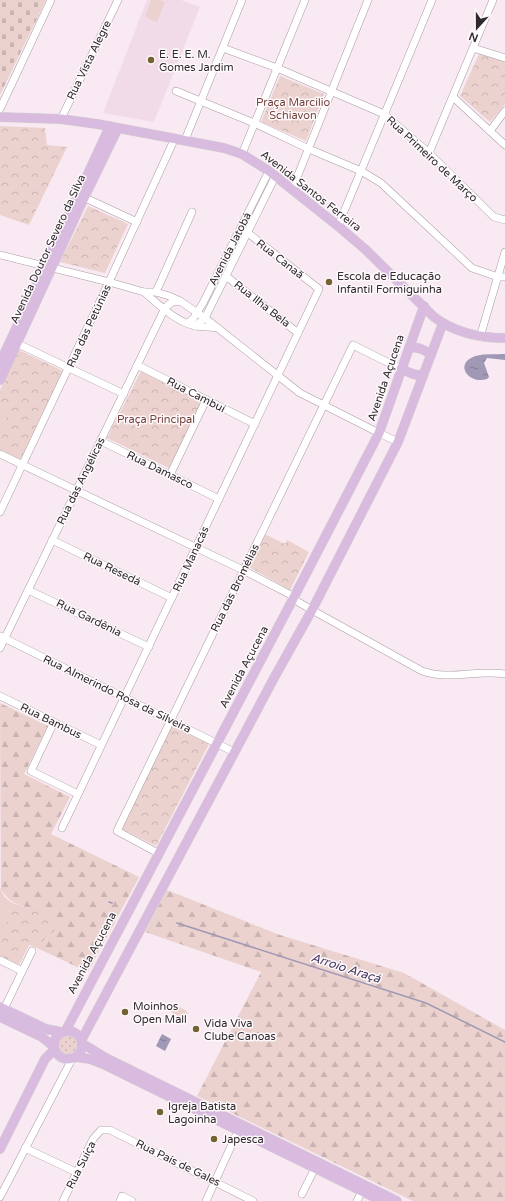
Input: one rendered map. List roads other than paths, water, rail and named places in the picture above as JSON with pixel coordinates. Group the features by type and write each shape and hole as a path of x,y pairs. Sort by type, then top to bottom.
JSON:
{"main road":[{"name":"Avenida Santos Ferreira","path":"0,118 61,119 175,138 224,148 242,154 272,174 338,226 366,250 443,323 460,331 480,337 505,338"},
{"name":"Avenida Doutor Severo da Silva","path":"0,380 14,342 114,127"},
{"name":"Avenida Açucena","path":"63,1031 217,743 379,433 424,306"},
{"path":"74,1058 82,1049 82,1042 234,752 312,610 398,442 443,323"},
{"name":"Avenida Doutor Severo da Silva","path":"0,363 14,342"},
{"path":"409,348 420,348 431,355"},
{"path":"401,368 412,374 423,376"},
{"path":"1,1011 46,1029 75,1032 82,1042 113,1061 398,1201"},
{"path":"1,1011 38,1036 62,1058 90,1059 103,1064 382,1201"},
{"path":"0,1149 45,1059 54,1050 55,1038 63,1031"},
{"path":"38,1036 43,1046 45,1059"}],"street":[{"path":"0,109 51,0"},
{"name":"Rua Vista Alegre","path":"61,119 118,0"},
{"path":"185,140 242,0"},
{"path":"242,154 306,0"},
{"path":"292,190 368,0"},
{"path":"338,226 432,0"},
{"path":"429,153 493,0"},
{"name":"Rua Primeiro de Março","path":"223,48 277,68 384,114 429,153 494,217 505,220"},
{"path":"473,48 505,58"},
{"path":"176,91 254,123 309,149 361,171 381,183 472,268 502,277"},
{"path":"453,97 505,145"},
{"path":"490,131 505,112"},
{"name":"Rua das Petúnias","path":"0,512 110,282 175,138"},
{"name":"Avenida Jatobá","path":"191,325 247,216 272,174"},
{"name":"Avenida Jatobá","path":"206,318 248,233 272,174"},
{"path":"82,196 137,222"},
{"path":"156,292 192,212"},
{"path":"247,216 254,219"},
{"name":"Rua Canaã","path":"241,229 319,289"},
{"path":"480,337 502,277 505,252"},
{"path":"0,255 49,266 144,292 156,292 180,301 206,318 300,393 398,442"},
{"name":"Rua Ilha Bela","path":"226,276 298,333"},
{"name":"Rua Manacás","path":"62,828 319,289"},
{"path":"144,292 164,310 191,325 218,328"},
{"path":"164,310 167,305 172,302 180,301"},
{"name":"Rua das Angélicas","path":"0,648 2,638 28,590 164,310"},
{"path":"191,325 206,318"},
{"path":"14,342 124,394"},
{"name":"Rua das Bromélias","path":"158,853 117,831 353,345 401,368"},
{"name":"Rua Cambuí","path":"137,366 255,424"},
{"path":"170,475 206,400"},
{"name":"Rua Damasco","path":"101,440 219,499"},
{"path":"0,454 243,570 291,595 293,599 312,610 416,667 430,673 443,676 457,676 481,672 505,674"},
{"name":"Rua Resedá","path":"52,540 172,598"},
{"name":"Rua Gardênia","path":"28,590 149,647"},
{"name":"Rua Almerindo Rosa da Silveira","path":"2,638 172,720 234,752"},
{"name":"Rua Bambus","path":"0,696 101,745"},
{"path":"54,722 31,771 78,794"},
{"path":"1,1011 32,951"},
{"path":"0,960 22,971"},
{"path":"0,1197 74,1058"},
{"name":"Rua Suíça","path":"63,1201 92,1139 101,1130"},
{"name":"Rua País de Gales","path":"101,1130 110,1130 253,1201"},
{"path":"206,1201 238,1131"},
{"path":"26,1148 76,1172"},
{"path":"302,1194 315,1168"},
{"path":"357,1201 362,1191"},
{"path":"121,1199 132,1201"}],"water":[{"path":"505,354 505,360 487,358 484,363 489,377 487,379 475,379 466,373 465,365 467,360 473,357"},
{"path":"162,1034 171,1039 165,1051 156,1046"}],"waterway":[{"name":"Arroio Araçá","path":"177,923 426,1003 505,1042"}],"place":[{"name":"E. E. E. M. Gomes Jardim","path":"151,60"},
{"name":"Escola de Educação Infantil Formiguinha","path":"329,282"},
{"name":"Moinhos Open Mall","path":"125,1012"},
{"name":"Vida Viva Clube Canoas","path":"196,1029"},
{"name":"Igreja Batista Lagoinha","path":"160,1112"},
{"name":"Japesca","path":"214,1139"}],"park label":[{"name":"Praça Marcilio Schiavon","path":"293,108"},
{"name":"Praça Principal","path":"156,419"}]}
